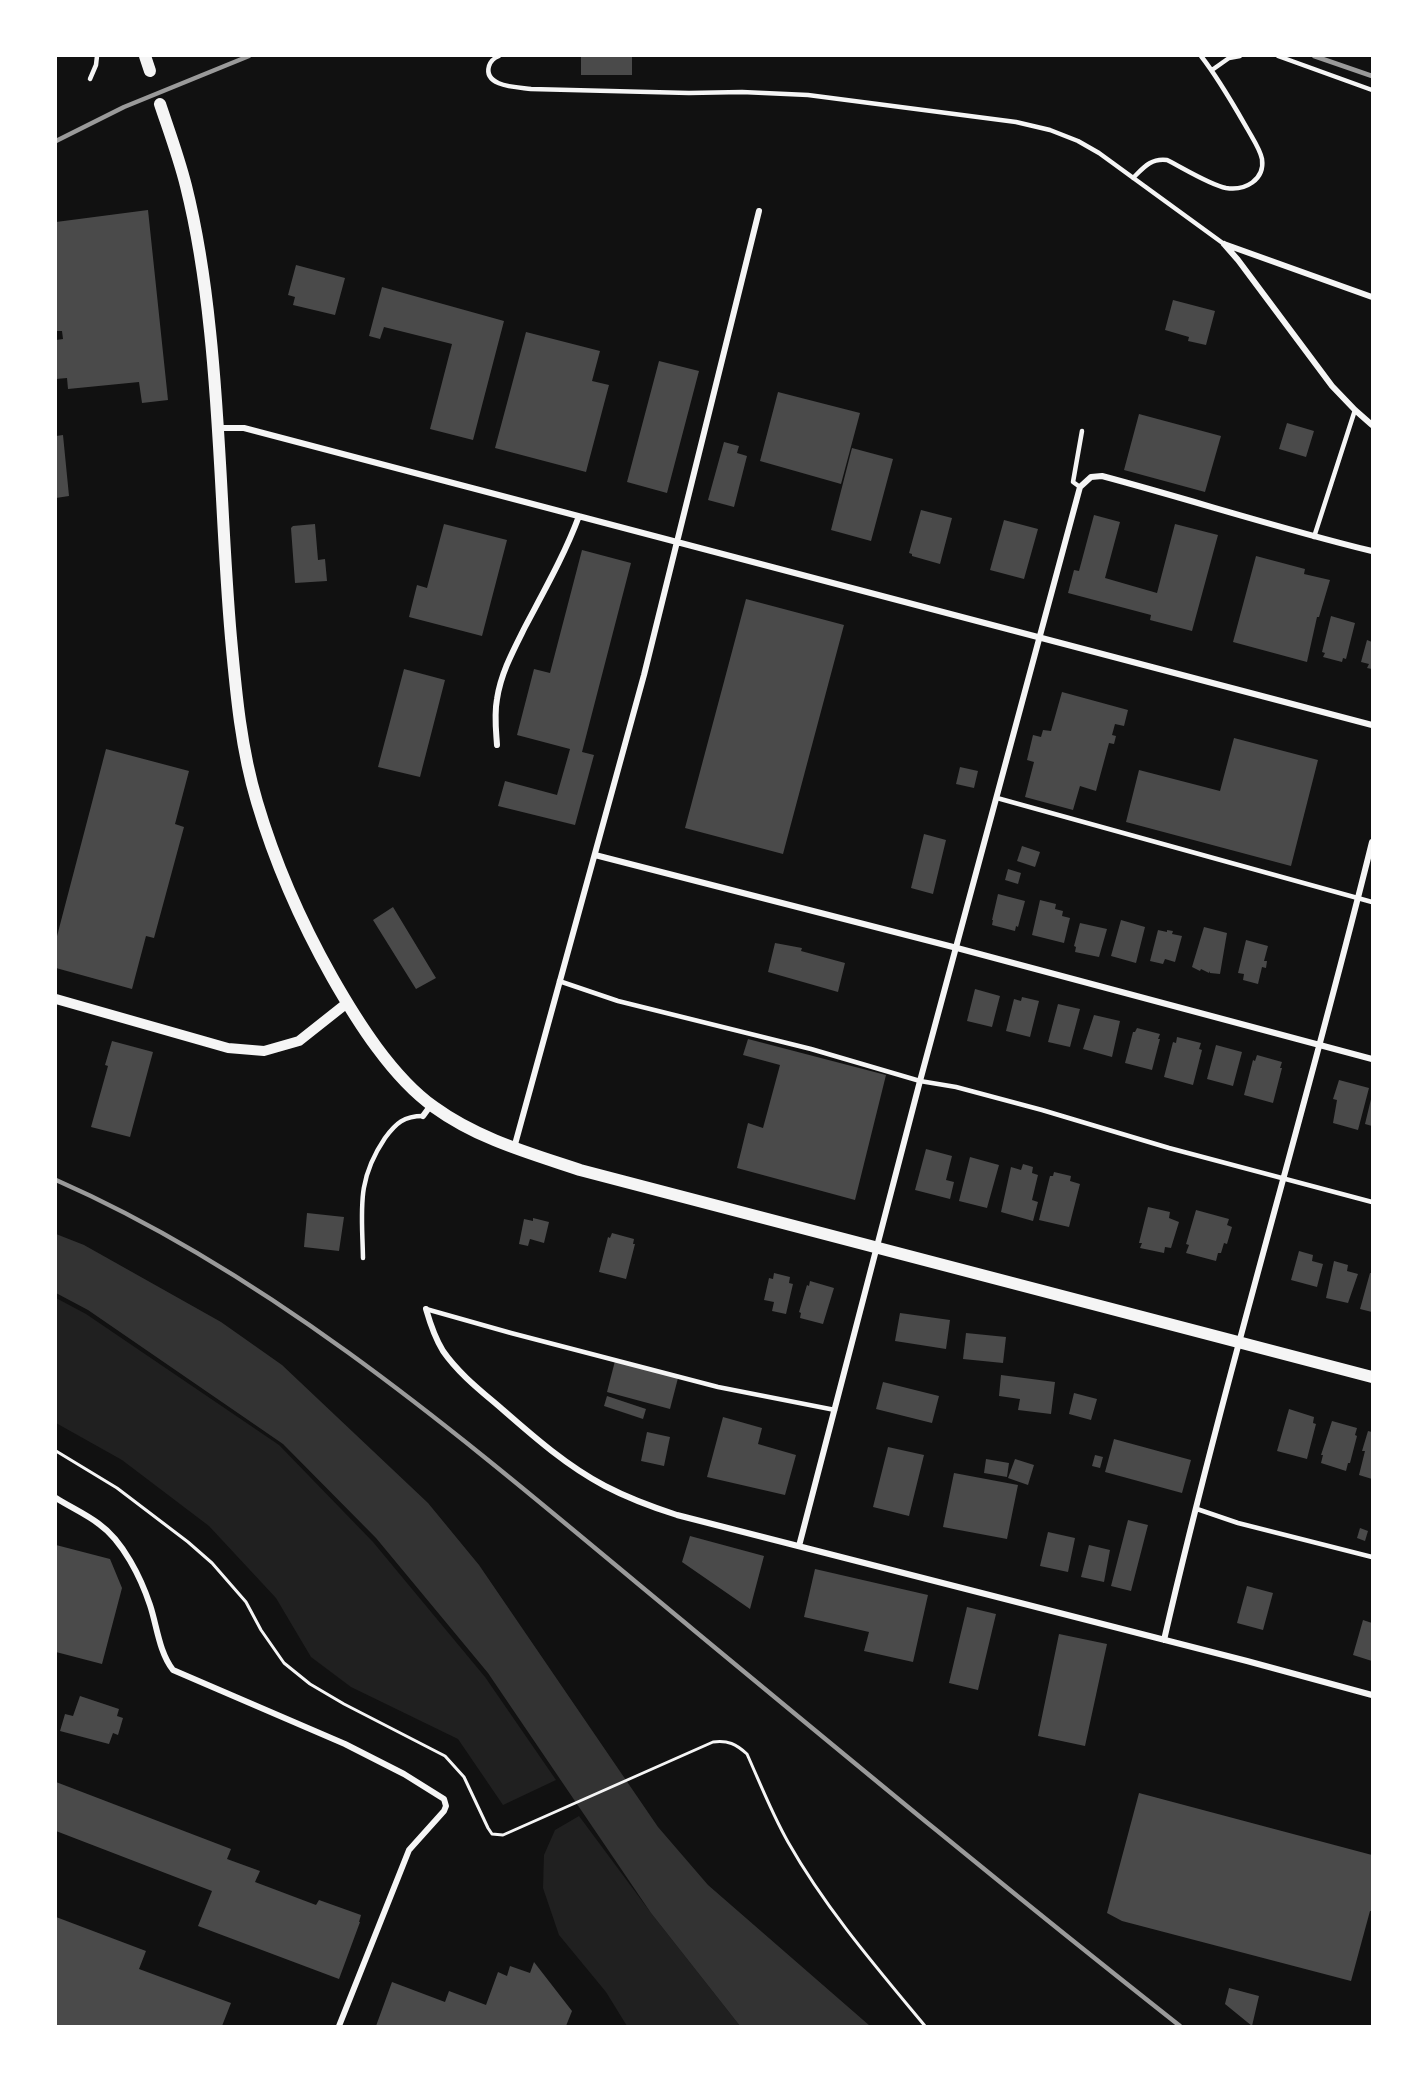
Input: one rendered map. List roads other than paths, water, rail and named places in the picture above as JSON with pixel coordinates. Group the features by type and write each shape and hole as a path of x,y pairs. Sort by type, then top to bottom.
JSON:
{"main road":[{"path":"145,56 150,71"},
{"path":"160,104 186,185 200,250 210,333 234,675 248,766 263,820 294,902 317,950 346,1003 371,1040 398,1073 431,1105 467,1129 514,1149 580,1170 1372,1377"}],"street":[{"path":"514,1149 641,686 759,211"},
{"path":"1224,244 1372,297"},
{"path":"1224,244 1332,386 1372,425"},
{"path":"217,428 244,428 1372,725"},
{"path":"799,1546 920,1081 1080,488 1091,477 1102,476 1314,537 1372,551"},
{"path":"497,745 496,701 501,677 571,538 579,516"},
{"path":"1164,1640 1372,842"},
{"path":"595,855 957,948 1372,1059"},
{"path":"56,999 228,1048 264,1051 298,1041 346,1003"},
{"path":"423,1116 431,1105"},
{"path":"426,1309 431,1327 442,1349 456,1368 529,1433 576,1469 639,1502 677,1515 1372,1695"},
{"path":"56,1498 99,1524 115,1537 126,1554 149,1603 166,1661 173,1670 345,1744 405,1774 444,1799 446,1806 444,1811 409,1851 339,2026"}],"lane":[{"path":"90,79 97,56"},
{"path":"499,56 490,62 488,69 490,77 495,82 508,86 531,89 808,95 1016,122 1050,130 1078,141 1099,153 1224,244"},
{"path":"1133,178 1149,162 1158,159 1167,160 1224,187 1236,189 1251,185 1257,179 1262,168 1262,157 1231,99 1201,56"},
{"path":"1212,70 1229,58 1240,56"},
{"path":"1278,56 1372,90"},
{"path":"1314,537 1355,410"},
{"path":"1080,488 1073,482 1082,431"},
{"path":"997,798 1372,902"},
{"path":"559,981 618,1001 811,1049 920,1081 956,1087 1169,1148 1372,1202"},
{"path":"363,1258 362,1202 365,1176 375,1153 400,1121 411,1116 423,1116"},
{"path":"426,1309 718,1387 835,1410"},
{"path":"1197,1509 1238,1523 1372,1557"}],"railway":[{"path":"56,141 124,107 249,56"},
{"path":"1314,56 1372,76"},
{"path":"56,1180 135,1218 212,1262 287,1310 360,1361 501,1470 907,1806 1180,2026"}]}
